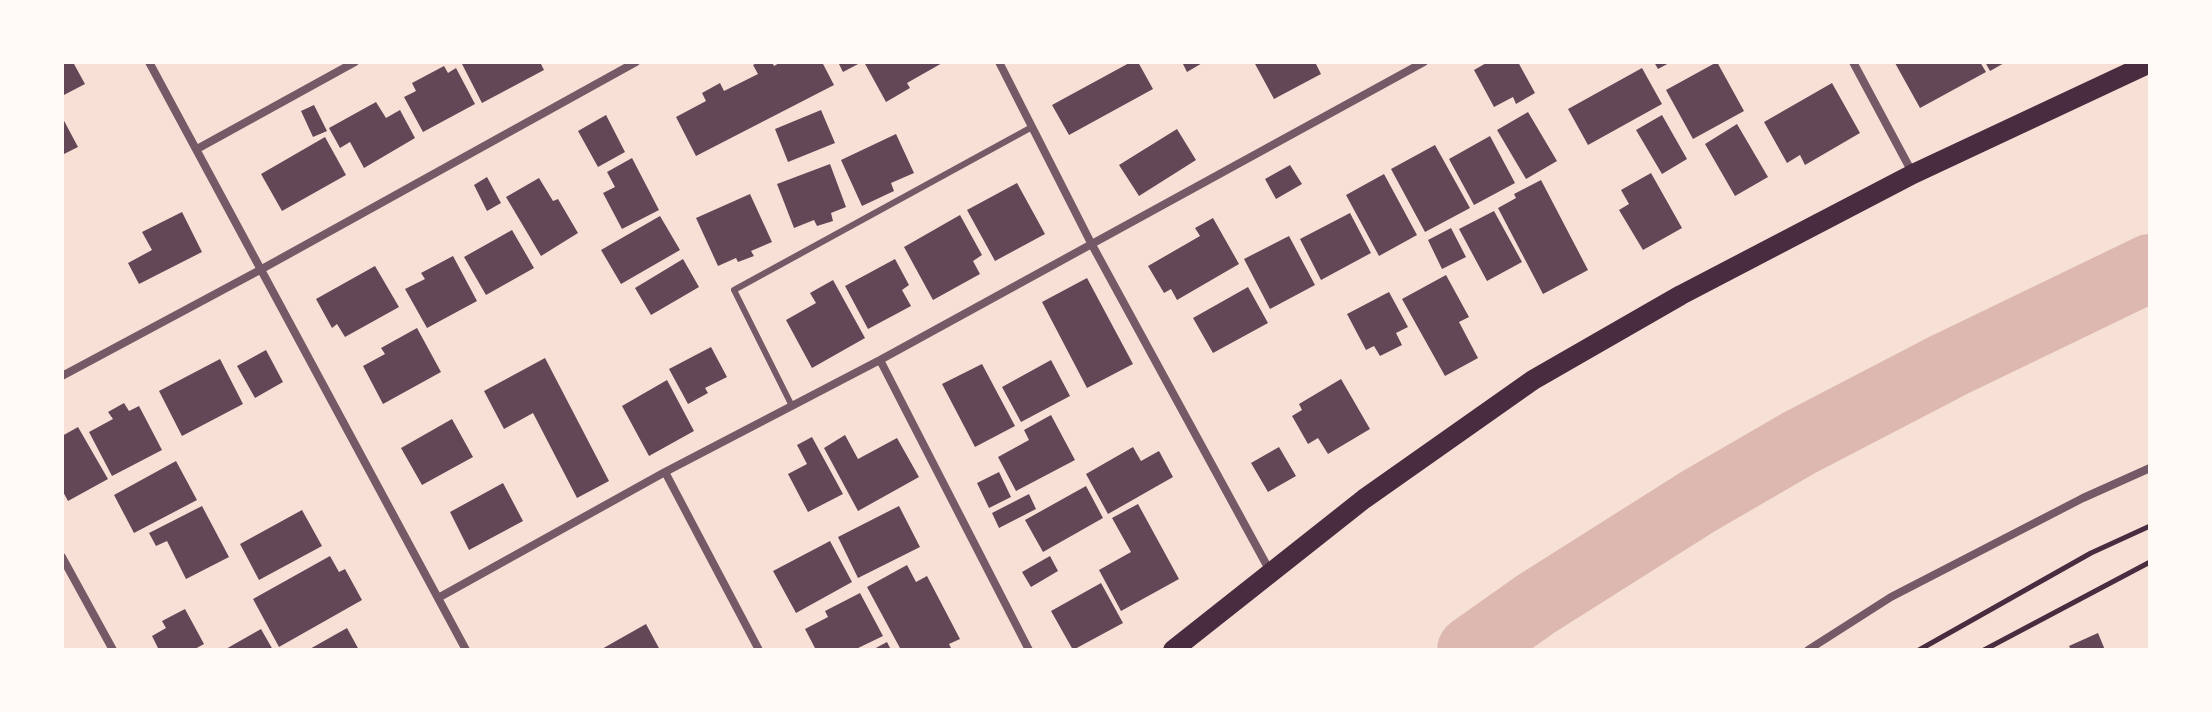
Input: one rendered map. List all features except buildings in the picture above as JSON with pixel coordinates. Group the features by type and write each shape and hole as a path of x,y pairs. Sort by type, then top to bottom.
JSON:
{"main road":[{"path":"1173,650 1364,499 1533,380 1681,295 1913,174 2150,63"}],"street":[{"path":"149,62 466,650"},
{"path":"197,149 355,62"},
{"path":"62,376 636,62"},
{"path":"999,62 1091,243 1271,573"},
{"path":"438,598 1424,62"},
{"path":"1853,62 1913,174"},
{"path":"880,360 1029,650"},
{"path":"1808,650 1891,597 2083,498 2150,468"},
{"path":"665,472 759,650"},
{"path":"62,557 113,650"}],"lane":[{"path":"792,406 734,290 1032,127"}],"path":[{"path":"1919,650 2091,553 2150,526"},
{"path":"1984,650 2150,562"}],"waterway":[{"path":"1471,650 1536,604 1699,501 1799,443 1949,365 2150,268"}]}
